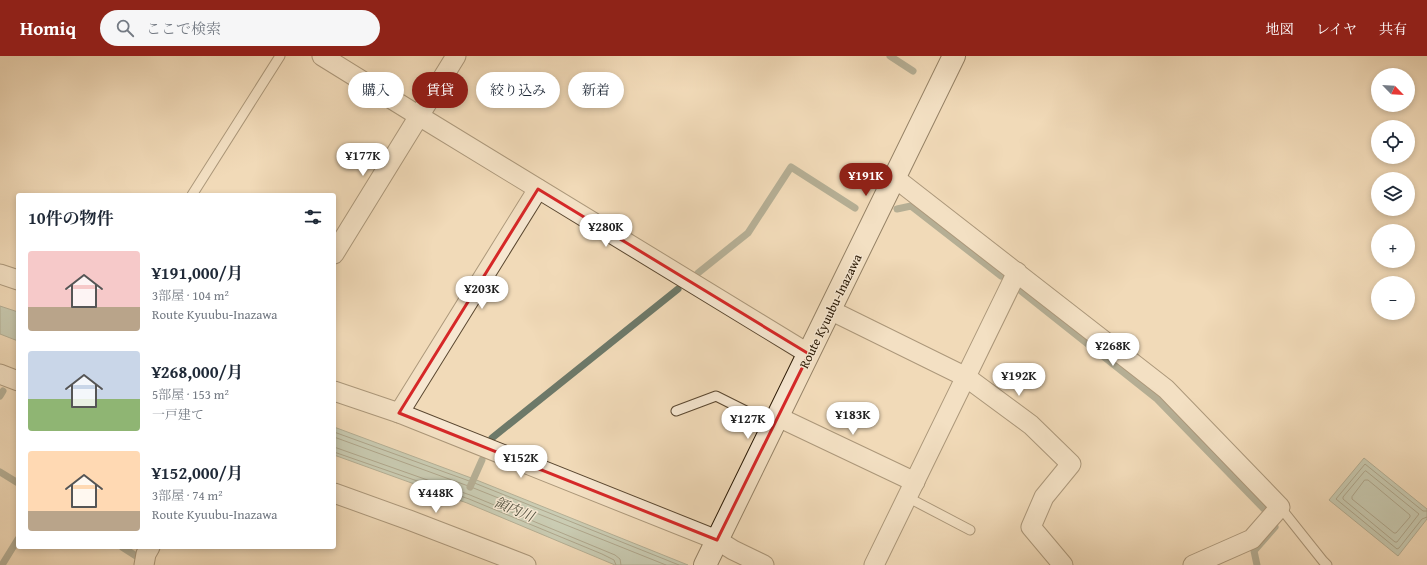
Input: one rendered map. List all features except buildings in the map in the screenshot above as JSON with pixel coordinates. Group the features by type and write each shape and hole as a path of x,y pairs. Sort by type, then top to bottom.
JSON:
{"main road":[{"name":"Route Kyuubu-Inazawa","path":"712,551 954,56"}],"street":[{"path":"322,56 809,354"},
{"path":"336,251 456,56"},
{"path":"895,178 1166,389 1280,506 1252,538 1193,565"},
{"path":"399,413 538,189"},
{"path":"874,565 1017,272"},
{"path":"0,274 16,279"},
{"path":"830,310 966,377 1031,425 1071,464 1044,497 1031,527 1063,565"},
{"path":"0,374 16,380"},
{"path":"336,392 399,413 712,551 733,550 764,565"},
{"path":"776,421 911,489"},
{"path":"336,494 526,565"},
{"path":"144,565 146,554 149,549"}],"lane":[{"path":"193,193 280,56"},
{"path":"676,411 716,396 776,421"},
{"path":"911,489 970,530"},
{"path":"1280,506 1327,565"}],"highlighted area":[{"path":"538,189 809,354 717,540 399,413"}],"water":[{"path":"0,306 16,311 16,340 0,334"},
{"name":"領内川","path":"336,428 474,479 688,565 615,565 467,503 336,456"},
{"path":"1364,458 1427,509 1427,519 1398,556 1329,500"}],"waterway":[{"path":"890,56 913,71"},
{"path":"698,273 748,233 791,167 855,208"},
{"path":"897,209 911,206 1001,276"},
{"path":"492,438 678,289"},
{"path":"1021,291 1157,399 1264,509"},
{"path":"0,396 3,391"},
{"path":"470,487 482,460"},
{"path":"0,472 16,482"},
{"path":"1257,565 1254,551 1275,527"},
{"path":"2,565 16,542"},
{"path":"125,549 136,556"}]}
